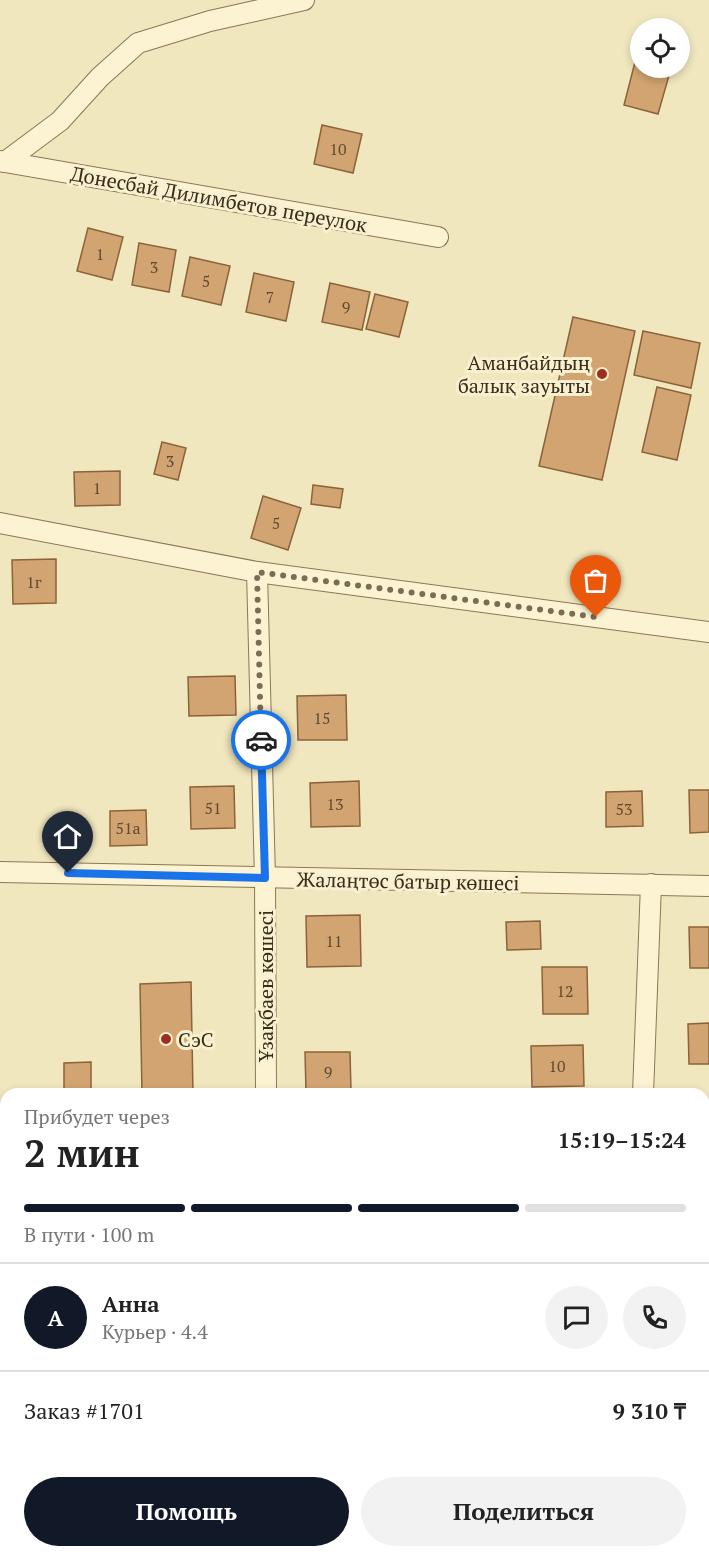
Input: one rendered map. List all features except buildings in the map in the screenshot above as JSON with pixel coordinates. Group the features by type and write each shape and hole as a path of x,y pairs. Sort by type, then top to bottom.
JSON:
{"street":[{"path":"2,162 60,121 100,77 138,43 210,21 304,0"},
{"name":"Донесбай Дилимбетов переулок","path":"2,162 438,237"},
{"path":"0,523 257,572 709,632"},
{"name":"Ұзақбаев көшесі","path":"257,572 265,878 266,1088"},
{"name":"Жалаңтөс батыр көшесі","path":"0,872 709,886"},
{"path":"644,1088 651,884"}],"way so far":[{"path":"261,740 257,572 596,617"}],"place":[{"name":"Аманбайдың балық зауыты","path":"602,374"},
{"name":"СэС","path":"166,1039"}],"route":[{"path":"68,873 265,878 261,740"}]}
